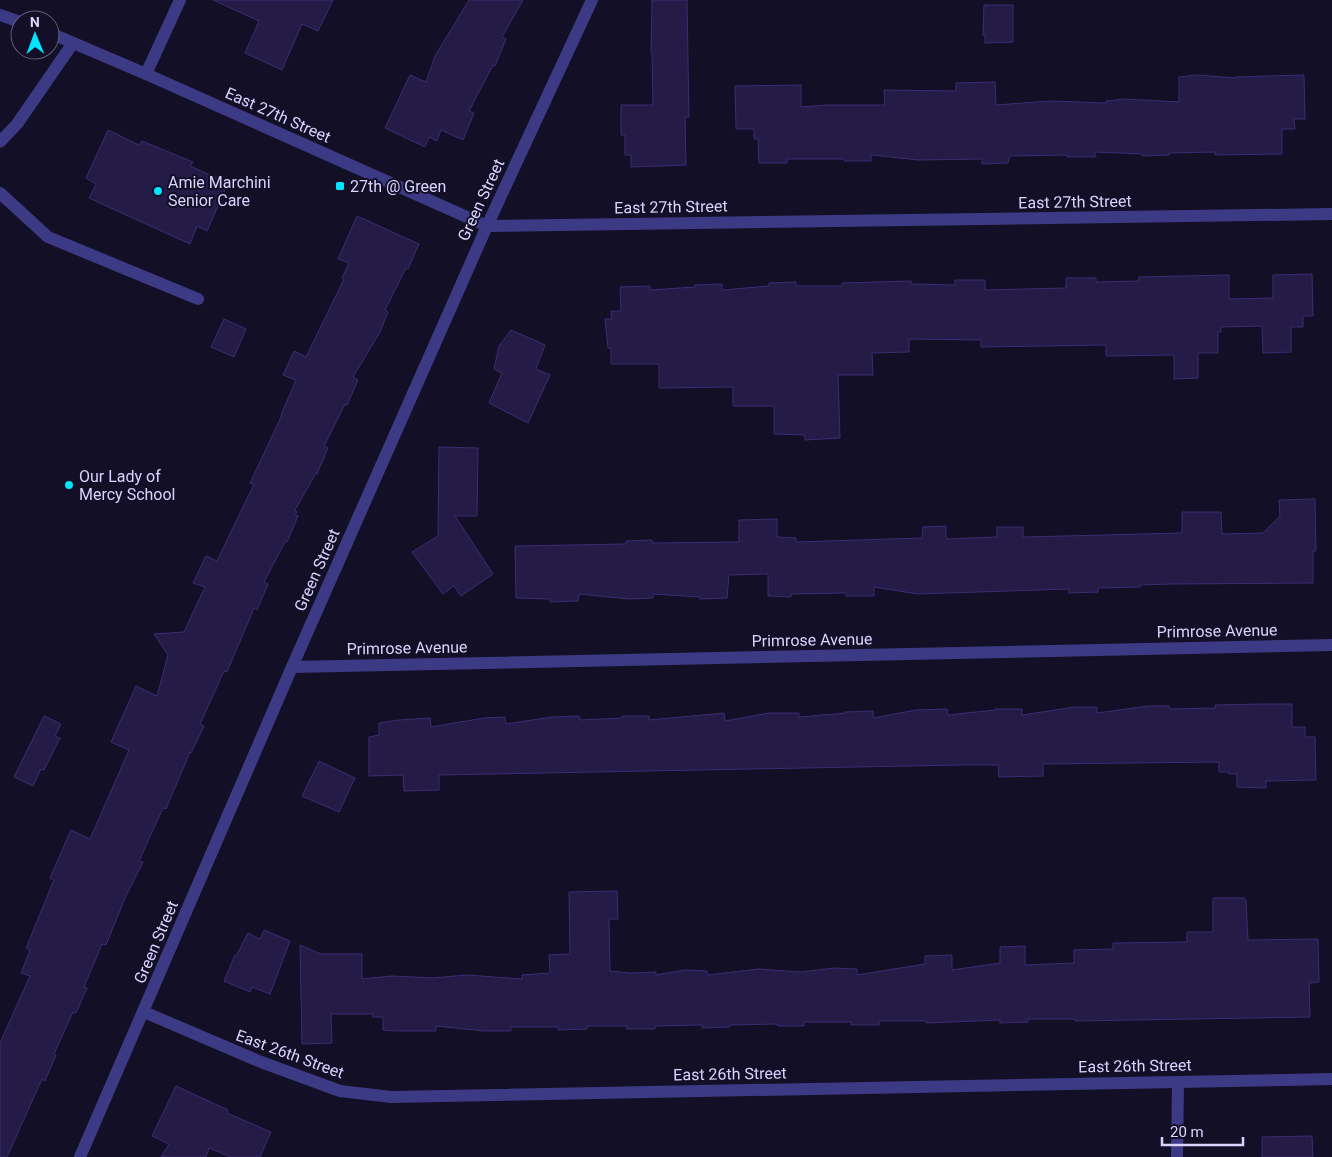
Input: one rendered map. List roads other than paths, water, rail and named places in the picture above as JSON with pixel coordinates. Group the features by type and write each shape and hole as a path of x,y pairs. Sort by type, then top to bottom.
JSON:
{"street":[{"path":"146,74 180,0"},
{"name":"Green Street","path":"80,1157 292,667 486,226 592,0"},
{"name":"East 27th Street","path":"60,37 486,226 1332,214"},
{"path":"0,142 17,124 73,43"},
{"path":"0,193 48,238 198,299"},
{"name":"Primrose Avenue","path":"292,667 1332,645"},
{"name":"East 26th Street","path":"144,1012 261,1062 340,1091 391,1097 1332,1078"},
{"path":"1177,1157 1178,1082"}],"place":[{"name":"27th @ Green","path":"340,186"},
{"name":"Amie Marchini Senior Care","path":"158,191"},
{"name":"Our Lady of Mercy School","path":"69,485"}]}
